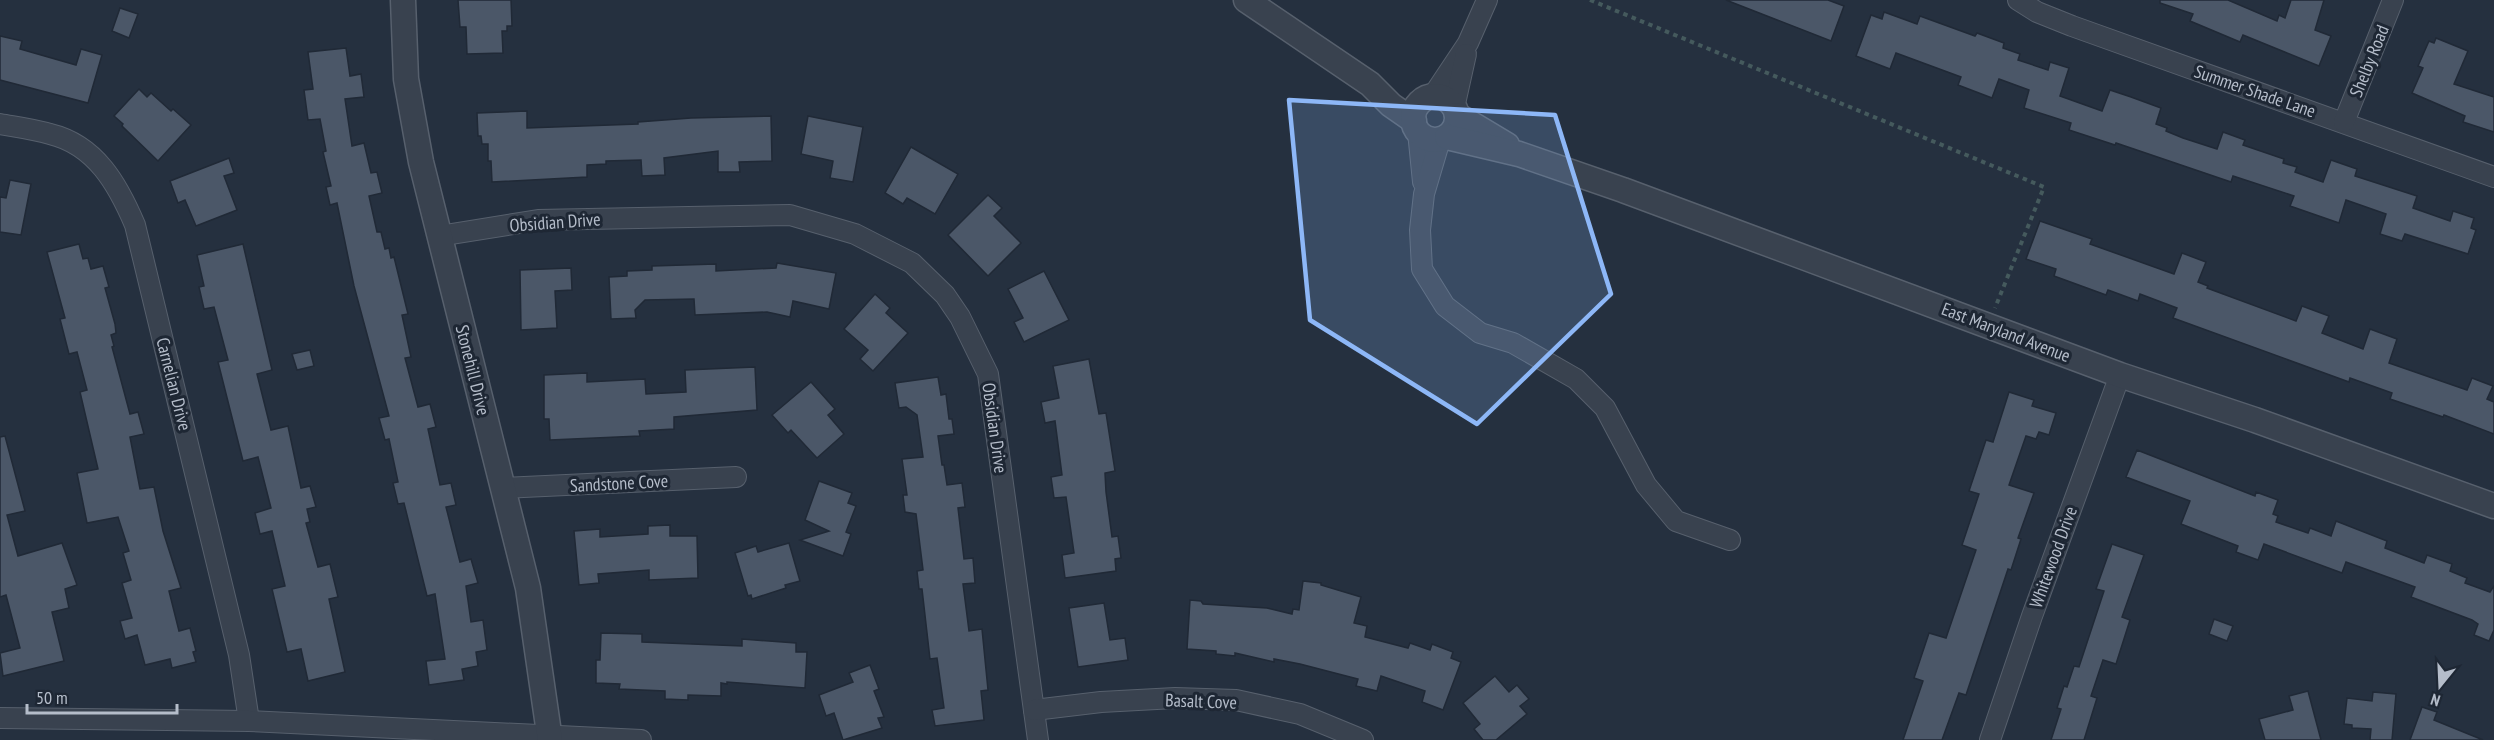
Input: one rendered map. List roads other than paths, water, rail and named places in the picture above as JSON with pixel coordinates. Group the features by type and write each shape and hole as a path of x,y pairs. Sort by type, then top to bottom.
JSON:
{"street":[{"name":"Stonehill Drive","path":"403,0 406,79 421,162 528,588 550,737"},
{"name":"East Maryland Avenue","path":"1246,0 1370,84 1404,92 1435,119 1519,154 2120,375 2255,420 2494,506"},
{"path":"1487,0 1435,119 1420,230 1422,269 1445,306 1480,333 1513,343 1576,379 1605,408 1646,485 1676,521 1730,540"},
{"name":"Summer Shade Lane","path":"2018,0 2037,12 2072,27 2494,177"},
{"name":"Shelby Road","path":"2344,122 2393,0"},
{"name":"Carnelian Drive","path":"0,124 52,134 73,142 92,156 108,173 124,198 135,225 239,656 249,721"},
{"name":"Obsidian Drive","path":"439,236 538,220 790,215 855,234 912,263 945,295 960,317 988,374 1038,740"},
{"name":"Whitewood Drive","path":"1990,740 2032,616 2120,375"},
{"name":"Sandstone Cove","path":"503,488 736,477"},
{"name":"Basalt Cove","path":"1034,710 1175,698 1236,700 1300,714 1363,740"},
{"path":"0,718 249,721 641,740"}]}
